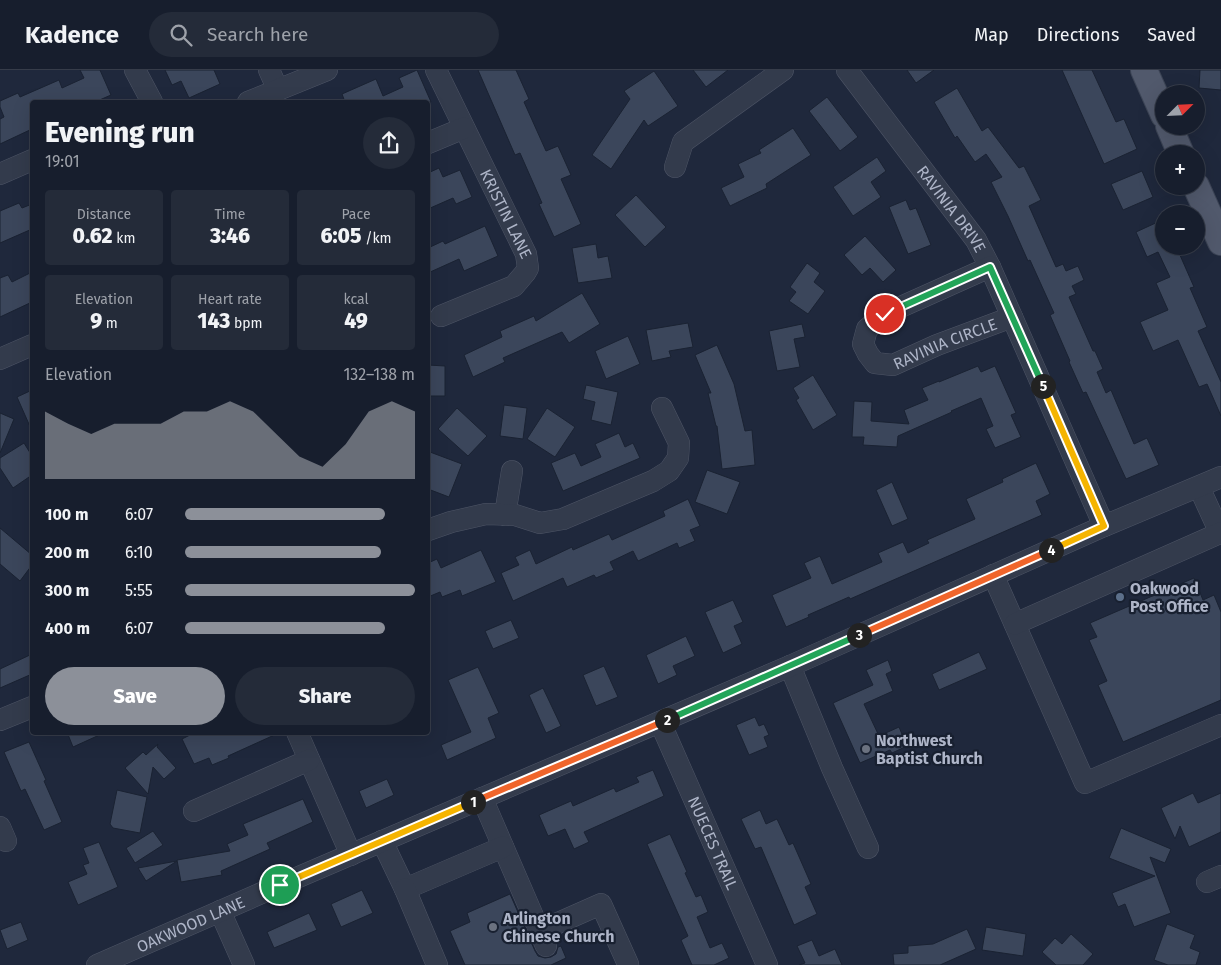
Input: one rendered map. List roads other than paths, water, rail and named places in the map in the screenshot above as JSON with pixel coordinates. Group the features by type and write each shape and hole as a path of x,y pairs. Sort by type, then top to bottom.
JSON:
{"main road":[{"path":"1144,70 1155,94"},
{"path":"1200,195 1221,242"}],"street":[{"path":"135,70 151,100"},
{"path":"269,70 278,90"},
{"path":"253,100 328,70"},
{"name":"KRISTIN LANE","path":"436,70 526,254 528,268 514,286 441,316"},
{"path":"675,167 683,142 783,70"},
{"name":"RAVINIA DRIVE","path":"847,70 976,240 990,267 1104,526"},
{"path":"430,142 464,128"},
{"path":"0,174 30,161"},
{"name":"RAVINIA CIRCLE","path":"990,267 885,314 867,329 863,344 868,354 876,363 892,365 937,345 1012,317"},
{"path":"0,359 30,346"},
{"path":"430,529 451,522 486,514 515,515 540,523 563,519 653,481 669,471 678,458 679,443 662,408"},
{"path":"505,515 512,471"},
{"name":"OAKWOOD LANE","path":"97,965 790,666 1104,526 1221,477"},
{"path":"1015,624 1220,533 1200,486"},
{"path":"993,576 1085,783 1221,725"},
{"path":"790,666 832,768 868,848"},
{"path":"0,720 30,708"},
{"name":"NUECES TRAIL","path":"660,722 767,965"},
{"path":"298,735 351,854"},
{"path":"194,811 309,760"},
{"path":"482,798 543,938 601,904 627,965"},
{"path":"382,841 405,889 437,965"},
{"path":"405,889 503,847"},
{"path":"220,911 244,965"}],"place":[{"name":"Oakwood Post Office","path":"1120,597"},
{"name":"Northwest Baptist Church","path":"866,749"},
{"name":"Arlington Chinese Church","path":"493,927"}]}
